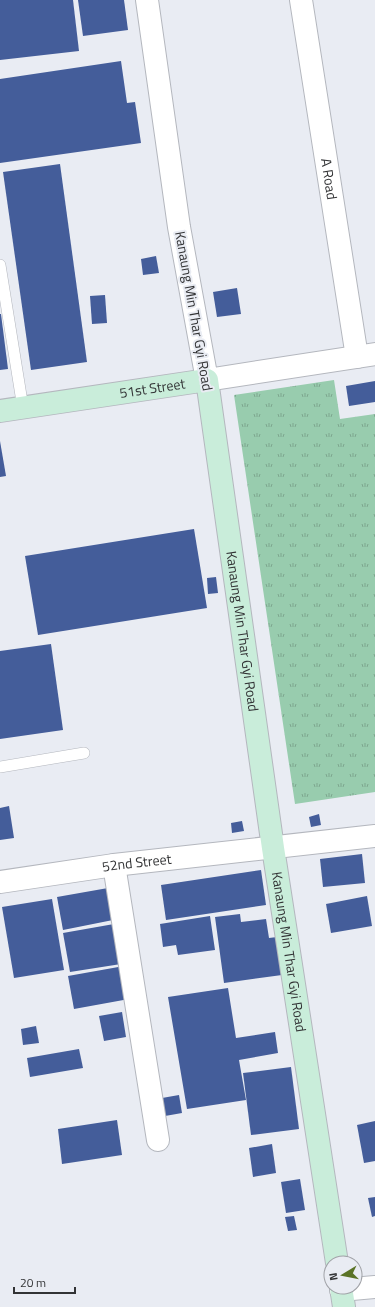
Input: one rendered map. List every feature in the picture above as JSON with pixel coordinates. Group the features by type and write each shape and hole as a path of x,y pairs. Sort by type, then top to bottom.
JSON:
{"street":[{"name":"Kanaung Min Thar Gyi Road","path":"147,0 179,227 207,380 274,848 336,1255"},
{"name":"A Road","path":"301,0 366,356"},
{"name":"51st Street","path":"0,411 366,356"},
{"name":"52nd Street","path":"0,882 114,865 375,836"},
{"path":"114,865 158,1140"},
{"path":"341,1299 375,1287"}],"lane":[{"path":"0,265 23,408"},
{"path":"0,767 84,753"}],"green space":[{"path":"334,380 340,419 375,414 375,792 295,804 234,395"}],"building":[{"path":"0,0 73,0 79,51 0,60"},
{"path":"78,0 124,0 128,30 83,36"},
{"path":"121,61 127,103 135,102 141,143 0,163 0,79"},
{"path":"60,164 87,362 31,370 3,172"},
{"path":"156,256 159,273 143,275 141,259"},
{"path":"237,288 241,314 217,317 213,292"},
{"path":"105,295 107,323 92,324 90,296"},
{"path":"0,314 8,369 0,370"},
{"path":"375,381 375,402 349,406 346,386"},
{"path":"0,441 6,476 0,477"},
{"path":"194,529 207,608 38,635 25,556"},
{"path":"216,577 218,593 208,594 207,578"},
{"path":"51,644 63,730 0,739 0,651"},
{"path":"9,806 14,838 0,840 0,808"},
{"path":"319,814 321,825 311,827 309,817"},
{"path":"242,821 244,831 232,833 231,823"},
{"path":"362,854 365,883 323,887 320,859"},
{"path":"261,870 266,905 166,920 161,885"},
{"path":"108,888 113,920 63,930 57,897"},
{"path":"367,896 372,926 331,933 326,904"},
{"path":"52,899 64,970 14,978 2,907"},
{"path":"240,914 241,922 266,919 269,938 277,937 282,975 224,983 215,917"},
{"path":"210,916 215,950 178,955 176,945 163,947 160,924"},
{"path":"114,924 121,964 70,972 63,933"},
{"path":"124,966 129,999 74,1009 68,976"},
{"path":"228,988 236,1038 275,1032 278,1053 239,1060 246,1100 187,1109 168,997"},
{"path":"122,1012 126,1037 104,1041 99,1016"},
{"path":"36,1026 39,1043 23,1045 21,1029"},
{"path":"79,1049 83,1068 30,1077 27,1058"},
{"path":"291,1067 299,1129 251,1135 243,1073"},
{"path":"179,1095 182,1113 165,1116 162,1098"},
{"path":"117,1120 122,1155 62,1164 58,1129"},
{"path":"375,1121 375,1161 364,1163 357,1125"},
{"path":"272,1144 276,1173 253,1177 249,1148"},
{"path":"300,1179 305,1210 286,1213 281,1182"},
{"path":"375,1197 375,1216 372,1217 368,1198"},
{"path":"294,1216 297,1230 288,1231 285,1217"}]}
